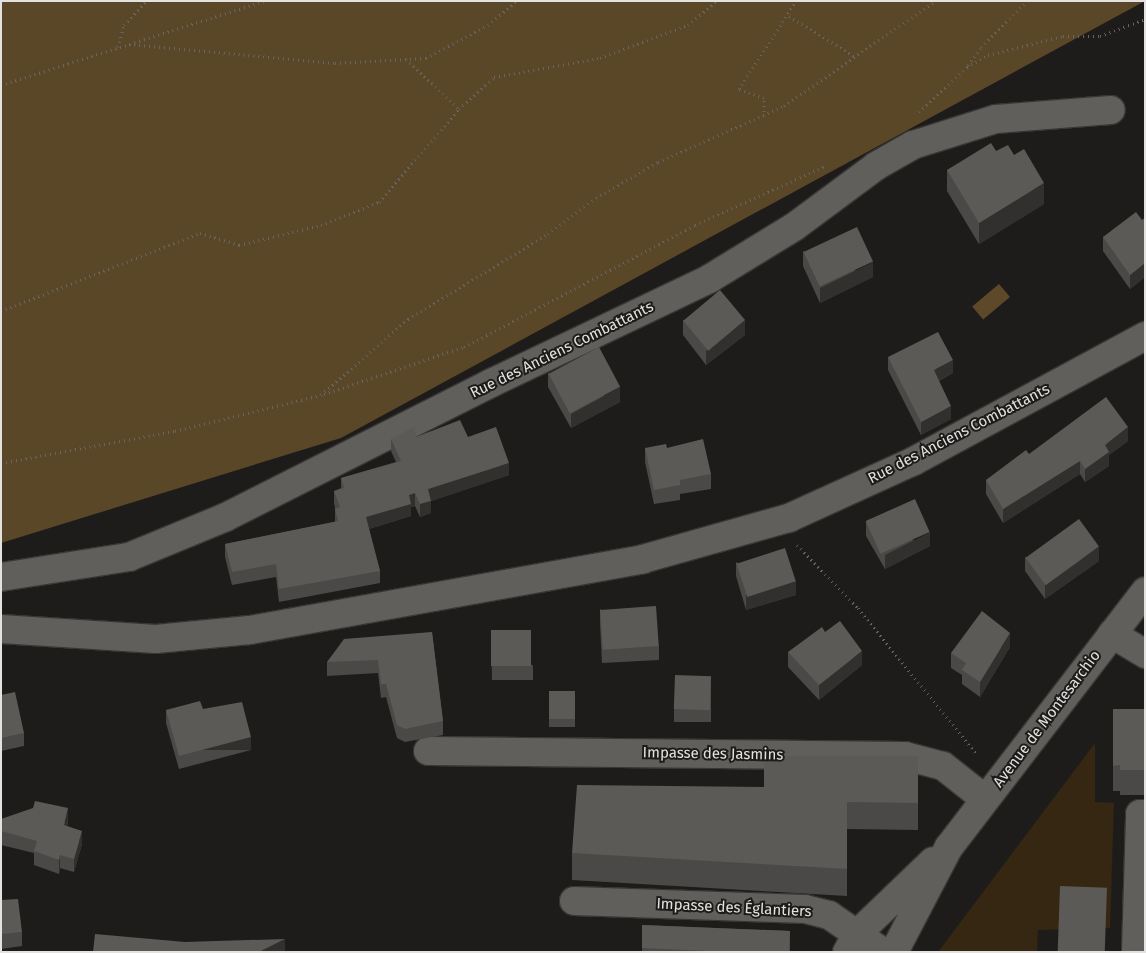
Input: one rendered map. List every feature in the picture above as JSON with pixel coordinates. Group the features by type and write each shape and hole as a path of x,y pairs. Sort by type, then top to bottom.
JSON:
{"street":[{"name":"Rue des Anciens Combattants","path":"1,577 129,557 226,517 491,384 709,279 794,226 862,176 912,144 996,119 1111,110"},
{"name":"Rue des Anciens Combattants","path":"1,630 156,639 250,630 642,559 788,518 914,460 1145,336"},
{"name":"Avenue de Montesarchio","path":"852,943 949,847 1145,592"},
{"path":"1112,634 1145,654"},
{"name":"Impasse des Jasmins","path":"428,752 905,756 943,766 993,789"},
{"path":"1136,952 1140,814 1145,814"},
{"name":"Avenue de Montesarchio","path":"894,952 949,847"},
{"name":"Impasse des Églantiers","path":"574,901 805,909 829,915 852,943 882,952"}],"path":[{"path":"118,47 124,26 146,1"},
{"path":"1,85 265,1"},
{"path":"129,44 335,63 426,58 488,25 517,1"},
{"path":"1,311 200,233 239,245 321,225 379,202 459,109 494,77 600,58 688,25 717,1"},
{"path":"764,116 764,98 739,89 789,16 796,1"},
{"path":"321,395 408,319 548,234 596,198 658,162 784,106 935,1"},
{"path":"917,114 967,67 981,47 1027,1"},
{"path":"789,16 854,56"},
{"path":"967,67 988,55 1063,36 1100,36 1145,19"},
{"path":"406,59 459,109"},
{"path":"1,463 175,431 321,395 464,347 695,225 797,176 829,165 862,176"},
{"path":"815,506 793,541 858,608 963,739 993,789"}],"shaded area":[{"path":"1,1 1145,1 341,438 1,543"},
{"path":"999,284 1010,297 983,320 972,306"},
{"path":"1095,743 1095,802 1114,803 1110,928 1038,930 1037,952 938,952"}],"building":[{"path":"991,143 996,151 1008,145 1014,155 1024,149 1044,183 979,223 947,170"},
{"path":"1136,212 1142,220 1145,218 1145,263 1130,275 1103,237"},
{"path":"857,227 873,261 820,286 804,252"},
{"path":"720,290 745,320 708,351 683,321"},
{"path":"938,332 953,360 934,370 951,406 921,422 888,357"},
{"path":"599,347 620,387 570,413 549,374"},
{"path":"1106,397 1128,427 1105,445 1109,452 1085,469 1080,461 1003,509 986,480 1026,450 1029,454"},
{"path":"460,420 468,437 496,427 509,463 428,489 431,501 420,504 415,493 409,495 411,504 366,517 380,571 279,589 276,564 232,572 225,544 338,521 335,509 340,507 334,491 344,488 341,478 401,461 391,439 414,427 416,437"},
{"path":"703,439 711,474 680,480 680,485 654,490 645,448 666,444 667,448"},
{"path":"915,499 930,532 880,554 866,521"},
{"path":"1079,519 1099,547 1046,585 1026,558"},
{"path":"785,548 796,581 747,597 736,564"},
{"path":"656,606 659,646 603,650 600,610"},
{"path":"982,611 1010,633 980,682 962,670 966,663 951,653"},
{"path":"840,621 862,651 819,685 788,652 822,627 825,632"},
{"path":"491,630 531,630 531,666 491,666"},
{"path":"432,632 443,721 405,729 397,725 386,684 381,684 378,660 327,662 344,639"},
{"path":"675,675 711,676 710,710 674,709"},
{"path":"549,691 575,691 575,719 549,719"},
{"path":"15,692 24,733 1,738 1,695"},
{"path":"200,701 203,709 242,702 251,737 179,756 166,710"},
{"path":"1113,709 1145,709 1145,770 1120,770 1120,765 1113,766"},
{"path":"764,756 918,756 918,803 847,802 847,869 572,853 577,785 764,787"},
{"path":"35,801 68,808 64,825 82,831 74,859 60,855 59,860 34,851 37,841 1,831 1,819 33,808"},
{"path":"1060,886 1107,888 1105,952 1058,952"},
{"path":"18,899 22,932 1,934 1,900"},
{"path":"642,925 790,931 789,952 729,952 642,948"},
{"path":"95,934 185,942 285,939 259,952 93,952"}]}
